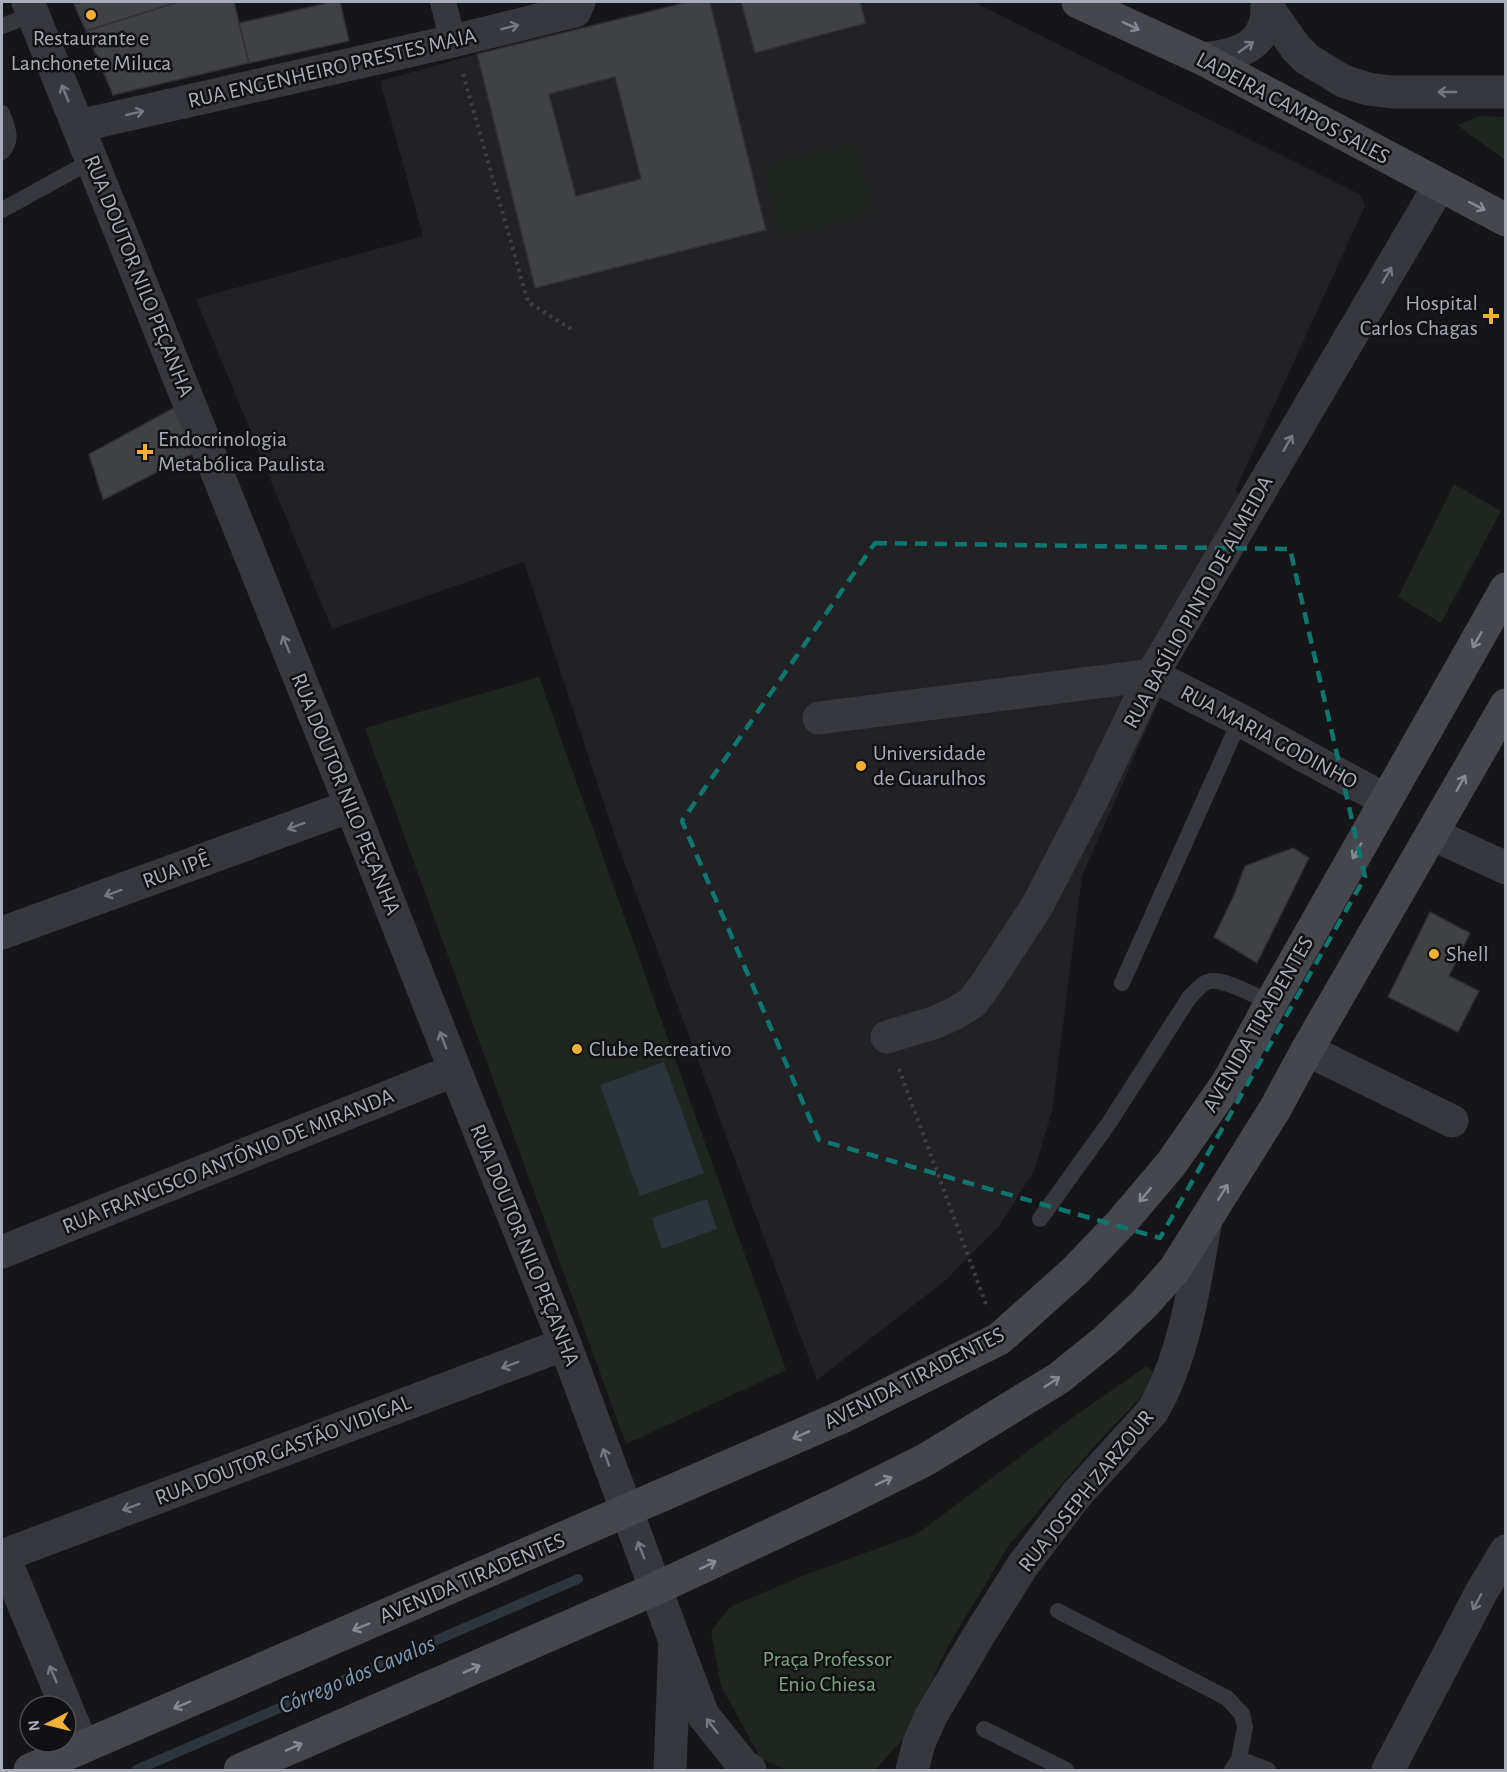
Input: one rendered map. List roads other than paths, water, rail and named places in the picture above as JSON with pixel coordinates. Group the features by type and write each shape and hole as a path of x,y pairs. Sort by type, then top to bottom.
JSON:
{"main road":[{"name":"LADEIRA CAMPOS SALES","path":"1077,2 1203,59 1506,220"},
{"name":"AVENIDA TIRADENTES","path":"30,1770 844,1416 999,1339 1075,1271 1121,1223 1171,1164 1228,1082 1506,589"},
{"path":"240,1770 655,1589 841,1502 925,1460 1059,1378 1106,1340 1144,1304 1175,1269 1275,1109 1506,705"}],"street":[{"path":"443,2 453,41"},
{"name":"RUA ENGENHEIRO PRESTES MAIA","path":"78,126 575,11 579,2"},
{"path":"1203,59 1236,54 1249,47 1262,30 1267,4"},
{"path":"1267,4 1296,48 1307,59 1343,81 1368,89 1392,92 1506,92"},
{"name":"RUA DOUTOR NILO PEÇANHA","path":"23,9 93,160 351,806 565,1344 703,1714 743,1766 750,1770"},
{"name":"RUA BASÍLIO PINTO DE ALMEIDA","path":"887,1037 933,1023 973,1002 1037,906 1092,800 1152,675 1439,186"},
{"path":"819,718 1152,675"},
{"name":"RUA MARIA GODINHO","path":"1152,675 1386,800"},
{"name":"RUA IPÊ","path":"2,933 351,806"},
{"path":"1432,834 1506,868"},
{"path":"1307,1050 1452,1120"},
{"name":"RUA FRANCISCO ANTÔNIO DE MIRANDA","path":"2,1252 455,1070"},
{"name":"RUA JOSEPH ZARZOUR","path":"912,1770 919,1743 932,1716 1023,1565 1077,1494 1152,1412 1170,1377 1183,1334 1206,1218"},
{"path":"1144,1304 1175,1319 1183,1334"},
{"name":"RUA DOUTOR GASTÃO VIDIGAL","path":"2,1556 565,1344"},
{"path":"1388,1770 1506,1551"},
{"path":"2,1556 83,1747"},
{"path":"670,1770 675,1641"}],"lane":[{"path":"2,26 23,9"},
{"path":"2,113 9,133 9,143 2,152"},
{"path":"2,210 93,160"},
{"path":"1122,983 1240,720"},
{"path":"1040,1219 1109,1124 1189,998 1200,987 1207,982 1220,981 1271,1003"},
{"path":"1058,1611 1227,1698 1242,1714 1245,1727 1236,1765 1268,1770"},
{"path":"984,1729 1066,1770"}],"waterway":[{"name":"Córrego dos Cavalos","path":"136,1770 578,1579"}],"place":[{"name":"Restaurante e Lanchonete Miluca","path":"91,15"},
{"name":"Hospital Carlos Chagas","path":"1491,316"},
{"name":"Endocrinologia Metabólica Paulista","path":"145,452"},
{"name":"Universidade de Guarulhos","path":"861,766"},
{"name":"Shell","path":"1434,954"},
{"name":"Clube Recreativo","path":"577,1049"}],"park label":[{"name":"Praça Professor Enio Chiesa","path":"827,1672"}]}
